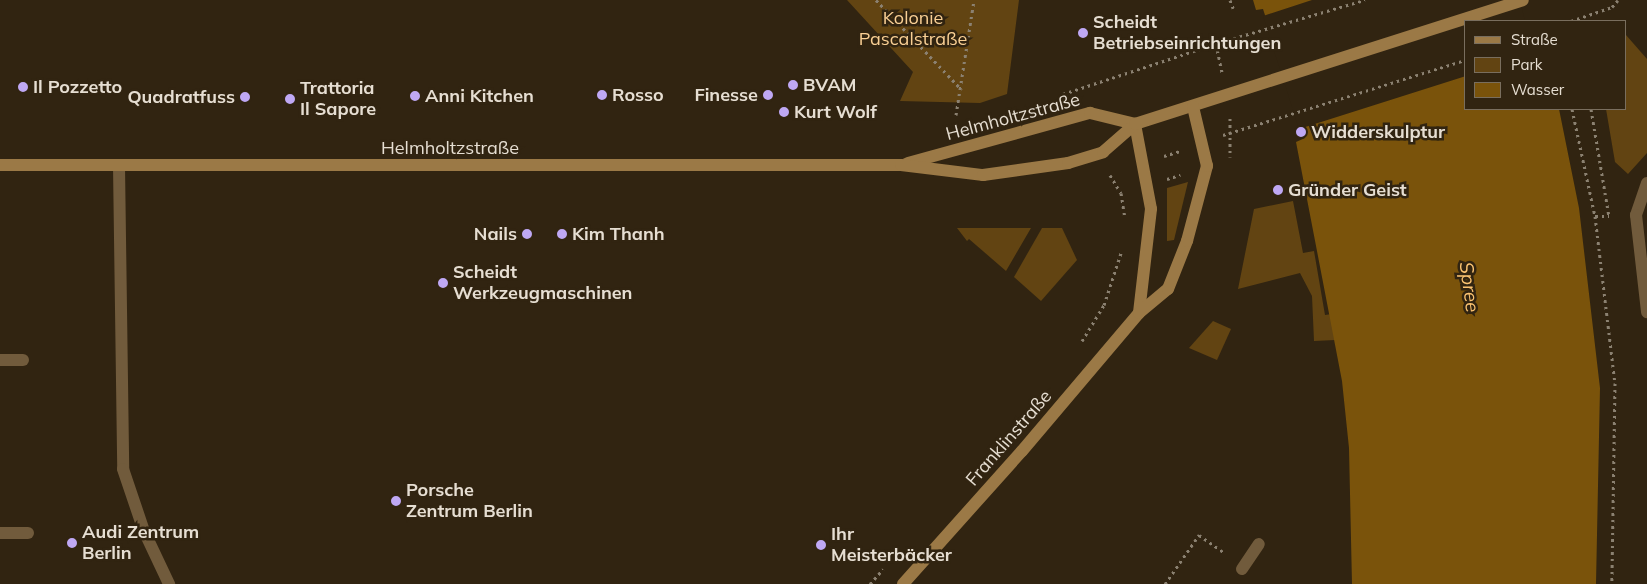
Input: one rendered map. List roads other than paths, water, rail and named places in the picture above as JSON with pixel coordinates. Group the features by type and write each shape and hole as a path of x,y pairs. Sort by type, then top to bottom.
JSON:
{"street":[{"name":"Helmholtzstraße","path":"0,165 901,165 982,175 1068,163 1102,152 1135,124 1280,80 1523,0"},
{"name":"Franklinstraße","path":"902,584 1022,451 1138,313 1168,289 1177,269 1207,166 1193,107"},
{"name":"Helmholtzstraße","path":"901,165 1090,113 1135,124"},
{"path":"1135,124 1151,209 1138,313"},
{"path":"119,166 123,469 144,531 169,584"},
{"path":"1647,183 1636,215 1647,312"},
{"path":"0,360 23,360"},
{"path":"0,534 28,533"},
{"path":"1243,568 1258,544"}],"water":[{"name":"Spree","path":"1253,0 1517,0 1468,20 1464,20 1464,110 1559,110 1579,208 1600,388 1596,584 1352,584 1349,448 1342,381 1296,142 1305,138 1263,9 1256,10"}],"place":[{"name":"Scheidt Betriebseinrichtungen","path":"1083,33"},
{"name":"BVAM","path":"793,85"},
{"name":"Il Pozzetto","path":"23,87"},
{"name":"Rosso","path":"602,95"},
{"name":"Finesse","path":"768,95"},
{"name":"Anni Kitchen","path":"415,96"},
{"name":"Quadratfuss","path":"245,97"},
{"name":"Trattoria Il Sapore","path":"290,99"},
{"name":"Kurt Wolf","path":"784,112"},
{"name":"Widderskulptur","path":"1301,132"},
{"name":"Gründer Geist","path":"1278,190"},
{"name":"Nails","path":"527,234"},
{"name":"Kim Thanh","path":"562,234"},
{"name":"Scheidt Werkzeugmaschinen","path":"443,283"},
{"name":"Porsche Zentrum Berlin","path":"396,501"},
{"name":"Audi Zentrum Berlin","path":"72,543"},
{"name":"Ihr Meisterbäcker","path":"821,545"}],"park label":[{"name":"Kolonie Pascalstraße","path":"913,29"}]}
